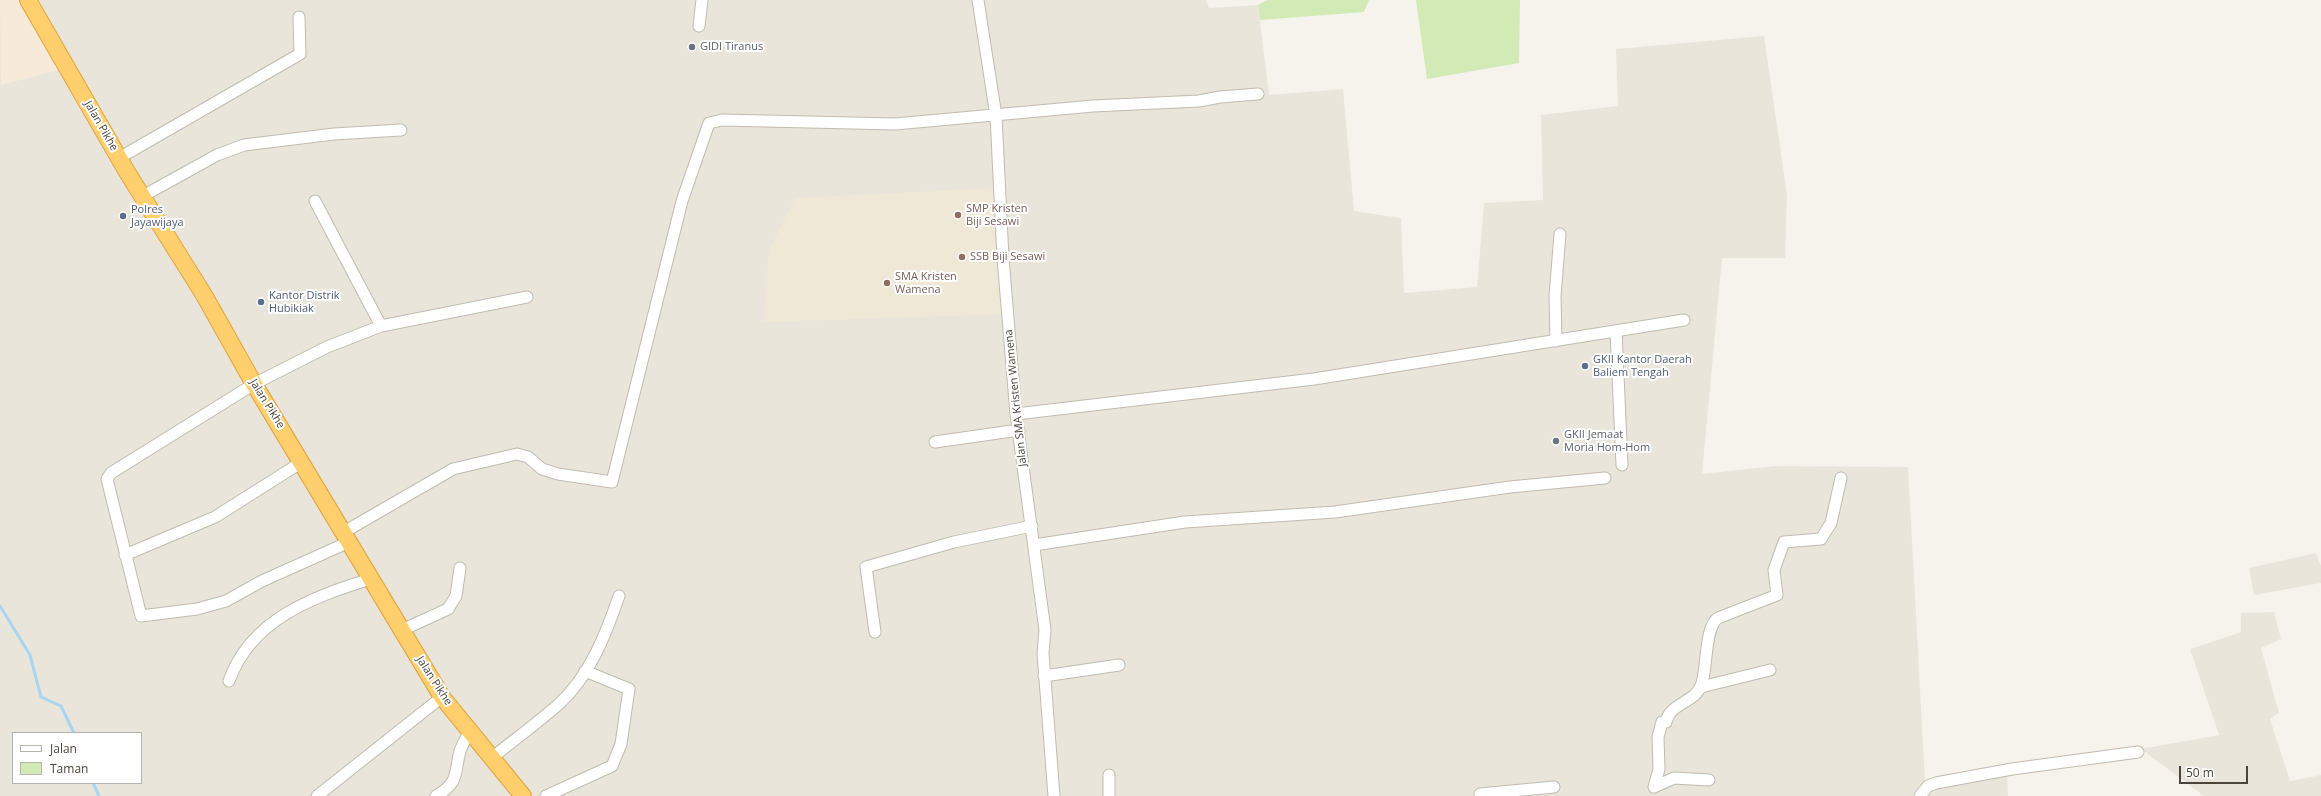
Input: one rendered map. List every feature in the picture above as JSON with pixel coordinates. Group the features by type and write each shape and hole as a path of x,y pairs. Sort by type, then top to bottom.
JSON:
{"highway":[{"name":"Jalan Pikhe","path":"28,0 119,158 204,295 254,384 442,697 493,757 523,796"}],"street":[{"path":"699,26 702,0"},
{"name":"Jalan SMA Kristen Wamena","path":"978,0 996,116 1002,258 1016,414 1045,630 1043,653 1044,676 1054,796"},
{"path":"119,158 300,54 299,17"},
{"path":"527,296 381,326 327,347 254,384 108,476 107,479 124,554 141,616 197,609 226,601 346,537 453,469 517,454 528,457 542,469 558,474 612,482 682,201 709,123 722,120 895,124 1093,106 1199,101 1220,97 1258,94"},
{"path":"143,196 217,155 244,145 334,134 401,130"},
{"path":"315,201 381,326"},
{"path":"1556,341 1555,296 1560,234"},
{"path":"1016,414 1314,379 1684,320"},
{"path":"1616,331 1622,465"},
{"path":"935,442 1018,430"},
{"path":"124,554 215,517 302,462"},
{"path":"1034,545 1185,522 1335,512 1510,487 1605,478"},
{"path":"1709,780 1674,778 1654,787 1659,769 1658,737 1662,722 1666,722 1671,710 1690,699 1701,687 1710,633 1714,622 1718,618 1777,595 1774,570 1784,542 1821,539 1831,523 1842,478"},
{"path":"875,632 866,567 954,542 1032,526"},
{"path":"402,630 448,609 456,596 460,568"},
{"path":"229,681 235,662 245,649 294,607 323,594 370,578"},
{"path":"493,757 561,702 585,671 606,635 619,596"},
{"path":"1044,676 1119,665"},
{"path":"1701,687 1770,670"},
{"path":"546,796 612,766 621,744 629,689 585,671"},
{"path":"317,796 442,697"},
{"path":"436,796 448,789 455,779 460,751 470,730"},
{"path":"1920,796 1928,786 1936,783 2012,769 2138,752"},
{"path":"1109,775 1109,796"},
{"path":"1480,796 1480,794 1554,787"}],"shaded area":[{"path":"0,0 1206,0 1209,8 1258,5 1269,95 1343,89 1354,211 1401,218 1404,293 1477,287 1484,203 1543,200 1541,115 1618,106 1616,49 1764,36 1787,195 1785,258 1722,258 1702,474 1775,466 1908,467 1925,781 2007,773 2008,796 0,796"},
{"path":"0,0 19,0 59,70 1,85"},
{"name":"SMA Kristen Wamena","path":"999,188 1010,314 763,322 769,251 795,198"},
{"path":"2316,553 2321,566 2321,583 2254,595 2249,568"},
{"path":"2274,612 2281,639 2261,648 2279,713 2270,719 2290,781 2321,775 2321,796 2204,796 2141,749 2219,735 2190,649 2241,632 2241,613"}],"green space":[{"path":"1267,0 1369,0 1364,12 1260,20 1258,5"},
{"path":"1416,0 1520,0 1519,63 1427,79"}],"waterway":[{"path":"0,606 30,655 41,697 61,706 74,732"},
{"path":"93,784 99,796"}],"place":[{"name":"GIDI Tiranus","path":"692,47"},
{"name":"SMP Kristen Biji Sesawi","path":"958,215"},
{"name":"Polres Jayawijaya","path":"123,216"},
{"name":"SSB Biji Sesawi","path":"962,257"},
{"name":"SMA Kristen Wamena","path":"887,283"},
{"name":"Kantor Distrik Hubikiak","path":"261,302"},
{"name":"GKII Kantor Daerah Baliem Tengah","path":"1585,366"},
{"name":"GKII Jemaat Moria Hom-Hom","path":"1556,441"}]}
